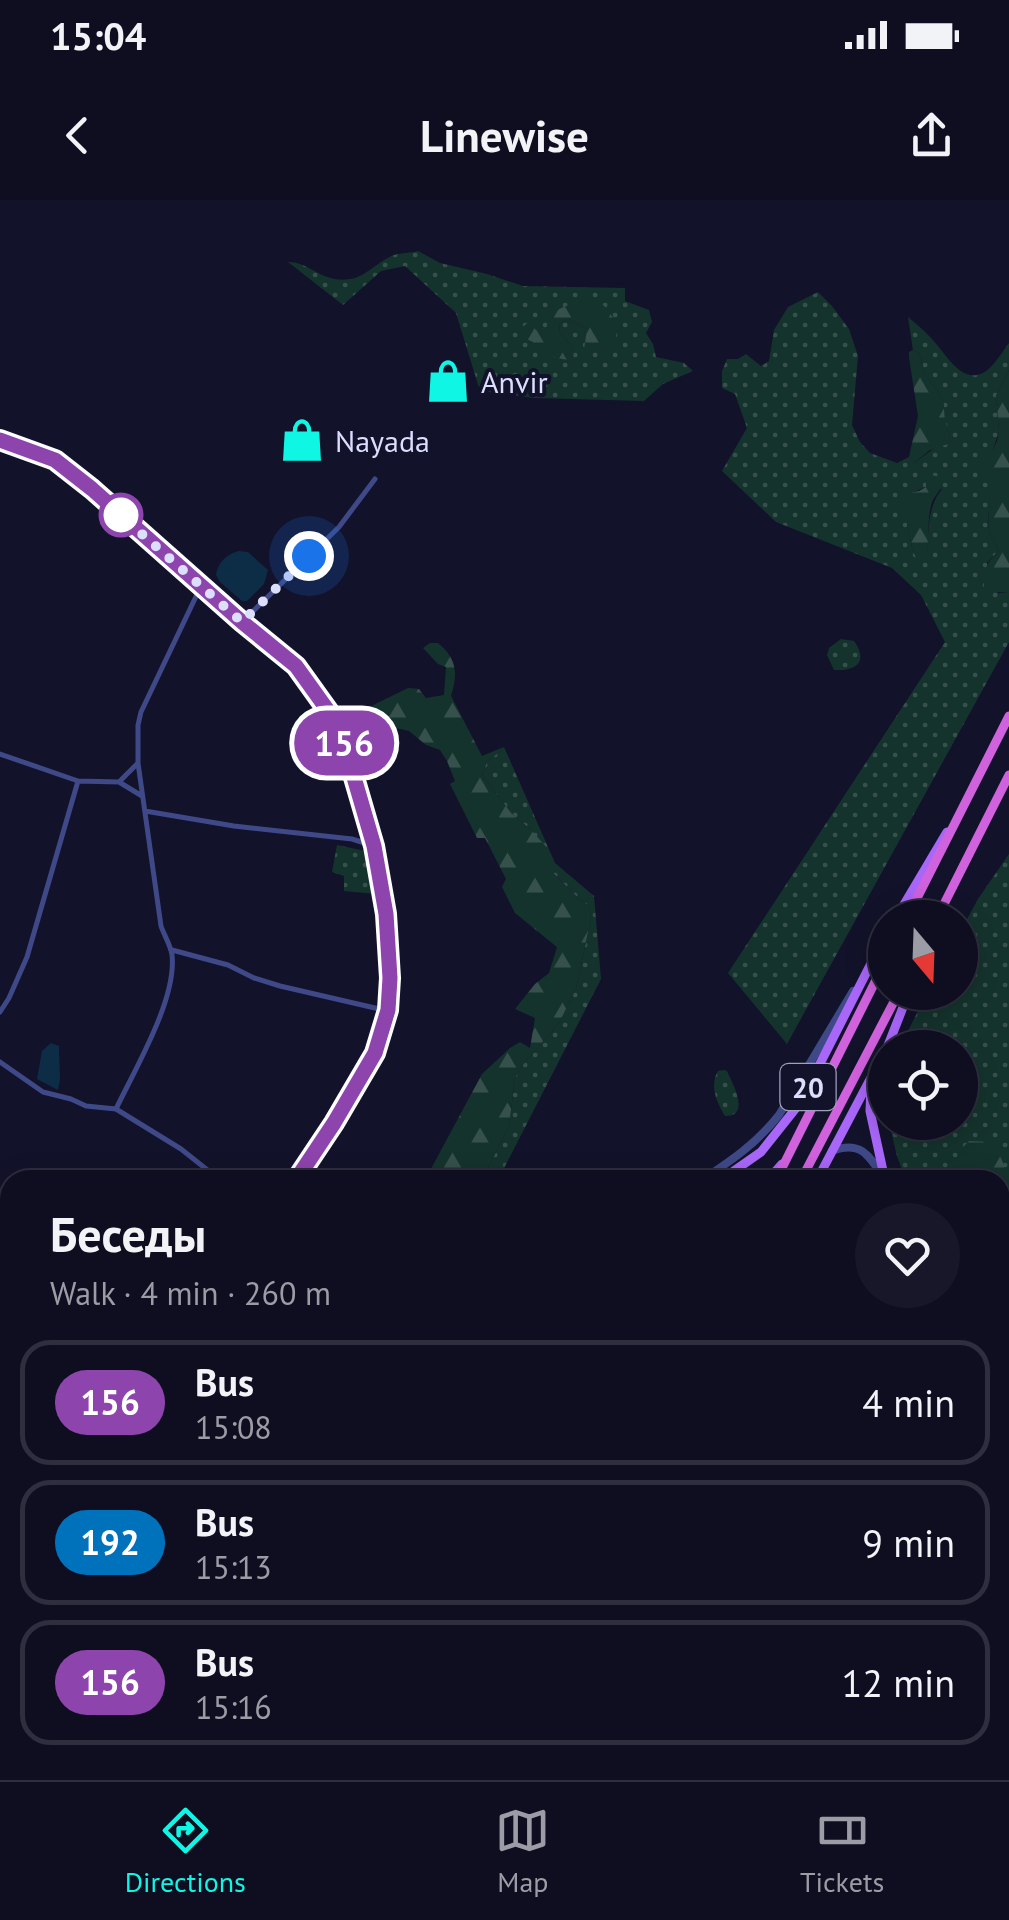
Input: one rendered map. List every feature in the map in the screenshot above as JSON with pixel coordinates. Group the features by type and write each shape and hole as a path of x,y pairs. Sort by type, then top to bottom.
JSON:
{"highway":[{"path":"916,900 1009,716"},
{"path":"947,900 1009,775"},
{"path":"781,1170 868,996"},
{"path":"807,1170 890,1010"}],"main road":[{"path":"907,900 968,795"},
{"path":"866,971 868,967"},
{"name":"20","path":"735,1170 761,1152 800,1103 866,971"},
{"path":"822,1170 868,1085"},
{"path":"876,1140 883,1170"},
{"path":"777,1170 787,1158"}],"street":[{"path":"0,440 55,460 92,489 296,666 334,719 374,846 386,914 388,1010 375,1053 303,1170"},
{"path":"242,622 339,527 375,479"},
{"path":"200,586 138,725 142,796 161,926 168,945 172,950 228,964 280,986 388,1010"},
{"path":"0,754 78,781 119,782 142,796"},
{"path":"119,782 138,763"},
{"path":"0,1012 28,957 78,781"},
{"path":"145,811 352,839 374,846"},
{"path":"112,1109 152,1036 172,981 172,950"},
{"path":"717,1170 752,1146 769,1128 866,971"},
{"path":"0,1062 43,1092 86,1106 112,1109 181,1149 207,1170"},
{"path":"832,1151 846,1146 866,1153 878,1170"}],"green space":[{"path":"418,251 440,263 523,286 625,288 625,301 649,310 652,322 646,333 656,357 684,363 693,371 663,384 644,401 535,398 480,391 456,313 405,266 381,271 343,305 288,262 340,280 361,275 394,255","holes":["582,301 595,352 587,329 569,319 559,323 560,333 574,349 534,342 535,330 546,332 563,310"]},
{"path":"818,292 849,329 858,356 852,425 870,453 897,463 909,457 914,463 950,437 943,399 925,374 919,353 913,350 908,317 957,368 969,375 987,371 1009,343 1009,370 996,396 999,431 993,450 988,524 999,550 987,563 998,593 1009,592 1009,642 787,1044 728,973 945,642 921,595 892,568 776,522 722,471 747,428 735,394 722,388 722,371 727,359 746,354 761,366 769,361 774,330 788,307","holes":["926,487 942,489 931,511 927,554 913,552 907,524 909,494"]},
{"path":"582,301 603,305 610,314 617,331 612,345 596,351 584,350 587,329 569,319 559,323 560,333 574,349 573,360 547,354 524,338 521,328 529,322 536,330 546,331 553,313"},
{"path":"913,350 919,353 925,374 943,399 950,437 948,444 930,450 914,463 909,457 918,416 909,357"},
{"path":"1009,370 1009,592 988,592 984,587 985,570 999,550 988,531 990,485 979,471 979,463 997,441 996,396"},
{"path":"931,475 940,477 941,487 931,505 927,554 917,559 896,501 898,495 926,487"},
{"path":"841,639 854,641 860,660 849,669 834,670 827,655 829,648"},
{"path":"438,643 452,661 455,680 451,696 482,756 504,747 486,764 482,775 512,814 548,849 553,873 589,906 591,918 576,989 559,1023 515,1078 509,1126 487,1170 430,1170 482,1074 520,1042 530,1048 535,1018 515,1009 549,973 557,947 515,913 502,887 506,879 485,838 477,838 450,784 455,781 440,750 426,745 409,731 349,717 408,688 419,689 426,698 444,695 446,667 423,648"},
{"path":"504,747 555,863 594,896 601,979 503,1170 487,1170 509,1126 515,1078 559,1023 576,989 591,918 589,906 553,873 531,830 512,814 482,775 486,764"},
{"path":"337,845 370,852 376,894 344,891 344,876 332,872"},
{"path":"1009,854 1009,1170 902,1170 893,1140 978,1140 978,1030 908,1030 918,1010 978,1010 977,900"},
{"path":"724,1070 739,1105 733,1115 725,1116 714,1088 718,1071"},
{"path":"969,1141 992,1142 1004,1170 963,1170 959,1151"}],"water":[{"path":"239,551 248,552 268,570 264,584 247,601 242,601 216,575 224,559"},
{"path":"51,1043 59,1046 58,1090 37,1079 42,1051"}],"bus line":[{"name":"156","path":"0,440 55,460 92,489 296,666 334,719 374,846 386,914 388,1010 375,1053 303,1170"}],"place":[{"name":"Anvir","path":"448,381"},
{"name":"Nayada","path":"302,440"}],"route":[{"path":"121,515 118,513 242,622 309,556"}]}
